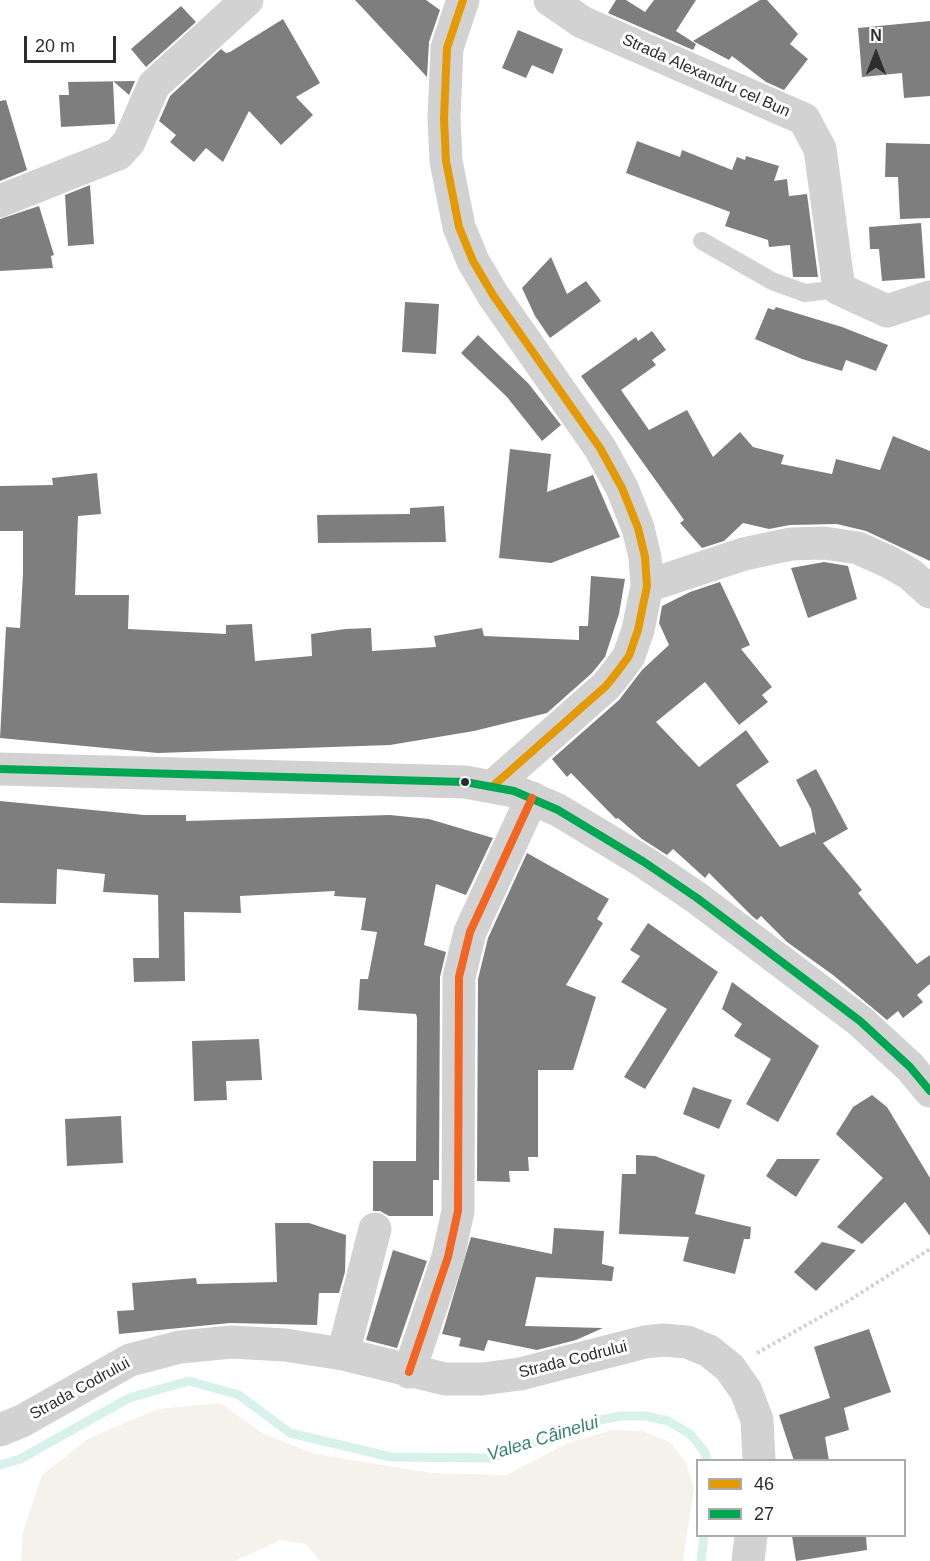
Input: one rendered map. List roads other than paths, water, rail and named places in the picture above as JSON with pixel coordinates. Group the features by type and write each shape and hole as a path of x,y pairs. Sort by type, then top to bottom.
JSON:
{"street":[{"path":"0,201 118,154 129,142 154,85 247,0"},
{"path":"463,0 447,48 444,118 446,161 459,226 473,261 493,295 600,448 622,488 638,528 645,556 647,586 638,630 629,656 618,671 606,686 494,786"},
{"name":"Strada Alexandru cel Bun","path":"550,0 582,22 804,118 820,149 840,289"},
{"path":"840,289 887,311 930,297"},
{"path":"647,586 744,555 791,544 824,543 858,548 909,574 930,592"},
{"path":"0,769 453,782 494,786 532,798 558,810 644,862 697,898 861,1021 910,1067 930,1091"},
{"path":"409,1372 448,1257 458,1211 459,977 470,932 532,798"},
{"path":"343,1354 375,1228"},
{"name":"Strada Codrului","path":"0,1430 22,1421 130,1360 180,1347 232,1342 285,1345 343,1354 409,1372 446,1379 492,1378 520,1374 645,1342 663,1340 687,1342 709,1351 730,1368 746,1390 757,1420 759,1459"},
{"path":"748,1561 751,1537"}],"lane":[{"path":"702,241 772,281 805,293 840,289"}],"waterway":[{"name":"Valea Câinelui","path":"0,1465 20,1459 129,1398 189,1381 239,1395 290,1433 391,1457 492,1458 596,1421 621,1416 645,1416 668,1421 690,1434 704,1451 707,1459"},
{"name":"Valea Câinelui","path":"701,1561 704,1537"}]}
